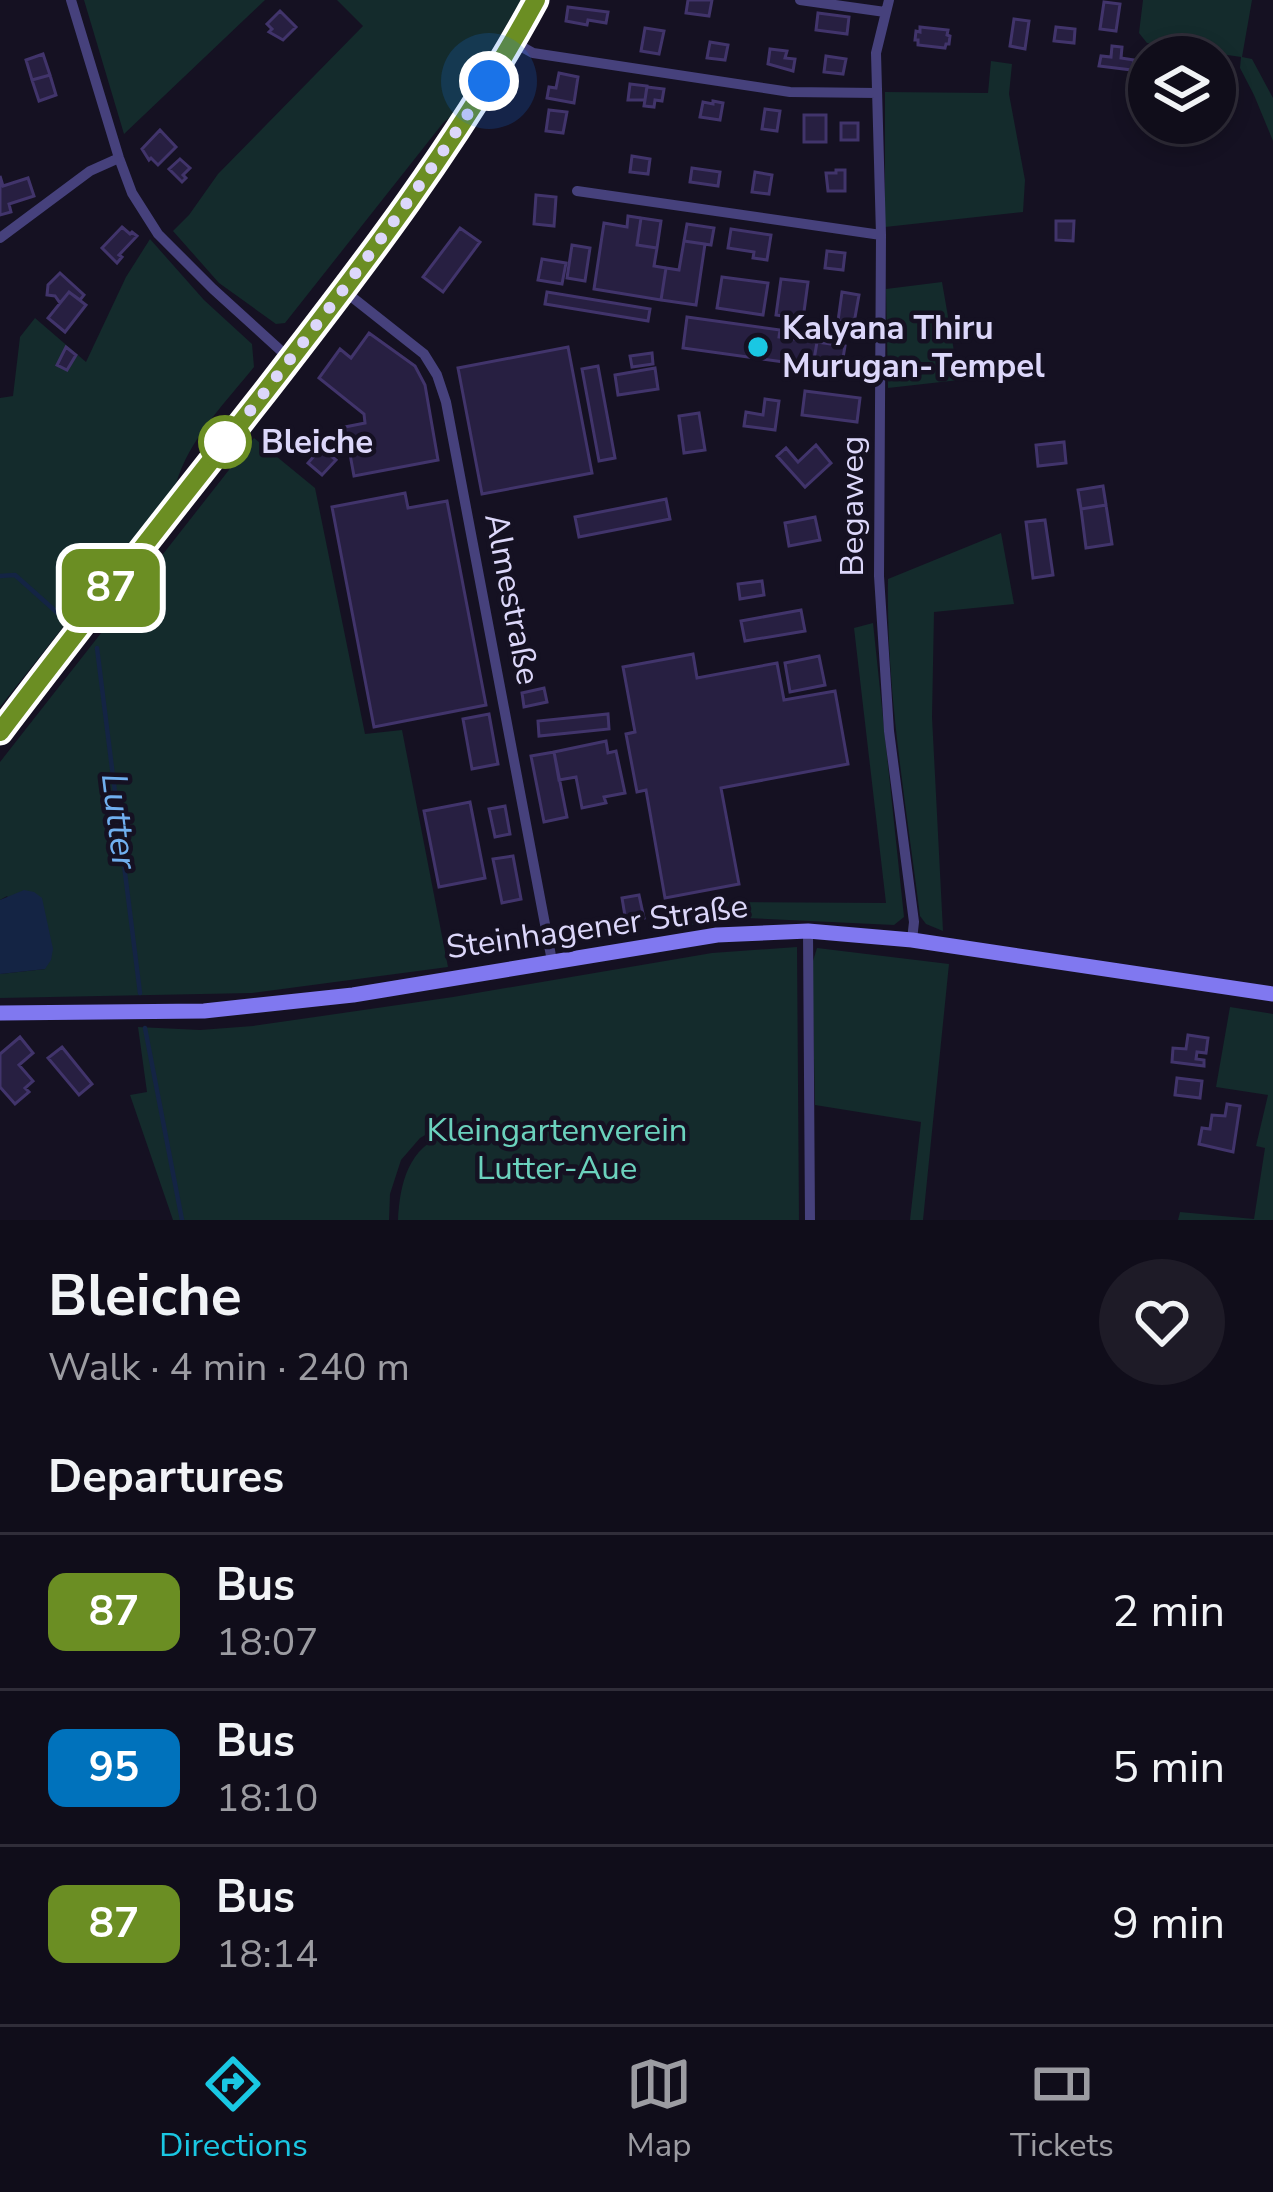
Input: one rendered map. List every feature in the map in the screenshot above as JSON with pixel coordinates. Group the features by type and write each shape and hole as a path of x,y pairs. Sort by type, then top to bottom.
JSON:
{"main road":[{"path":"0,732 440,159 536,0"},
{"name":"Steinhagener Straße","path":"0,1013 204,1011 353,995 717,935 808,931 911,940 1273,994"}],"street":[{"path":"71,0 132,193 158,234 290,359"},
{"path":"800,0 887,6"},
{"name":"Begaweg","path":"887,6 876,53 881,235 879,576 889,731 914,922 911,940"},
{"path":"513,42 533,53 790,92 877,93"},
{"path":"0,238 90,171 118,158"},
{"path":"578,190 881,235"},
{"name":"Almestraße","path":"343,290 424,354 446,401 552,961"},
{"path":"808,931 810,1220"}],"green space":[{"path":"84,0 265,0 124,134"},
{"path":"337,0 521,0 456,112 285,323 276,324 219,283 173,231 218,174 363,26"},
{"path":"1143,0 1252,0 1242,57 1252,59 1273,98 1273,141 1240,68 1236,36 1139,33"},
{"path":"991,61 1012,64 1009,94 1025,180 1023,212 885,227 885,92 988,93"},
{"path":"150,239 204,300 252,344 254,367 199,437 176,484 0,707 0,398 13,396 20,337 35,318 86,362 126,277"},
{"path":"942,282 959,380 888,388 886,289"},
{"path":"254,438 315,488 365,734 402,730 448,967 252,993 0,998 0,974 45,969 7,896 0,900 0,762"},
{"path":"1001,533 1014,604 934,612 932,717 943,931 920,916 894,705 888,579"},
{"path":"873,623 904,917 894,925 746,918 653,930 650,915 724,902 886,903 854,628"},
{"name":"Kleingartenverein Lutter-Aue","path":"797,947 799,1220 398,1220 404,1180 415,1157 450,1132 476,1127 445,1124 420,1138 401,1160 390,1194 389,1220 173,1220 130,1095 147,1092 138,1027 253,1026 712,953"},
{"path":"817,948 949,964 923,1220 910,1220 921,1122 815,1105 812,964"},
{"path":"1230,1007 1273,1014 1273,1220 1178,1220 1180,1212 1254,1219 1265,1148 1256,1146 1268,1095 1216,1087"}],"water":[{"path":"24,890 42,898 51,960 45,969 0,974 0,900"}],"building":[{"path":"688,0 712,0 709,16 686,13"},
{"path":"1104,2 1120,4 1116,31 1100,29"},
{"path":"568,7 608,12 606,23 566,21"},
{"path":"280,11 296,27 283,40 269,32 272,29 267,24"},
{"path":"818,13 849,17 847,34 816,30"},
{"path":"1014,19 1029,21 1025,49 1010,46"},
{"path":"920,27 948,30 949,44 945,48 918,45"},
{"path":"1056,27 1075,29 1074,43 1054,41"},
{"path":"645,28 664,31 659,54 641,51"},
{"path":"710,42 728,45 725,60 707,58"},
{"path":"1112,46 1122,47 1121,58 1128,59 1128,70 1099,66 1101,56 1111,57"},
{"path":"770,49 787,51 785,58 795,59 793,71 768,64"},
{"path":"43,54 50,75 32,80 26,60"},
{"path":"826,56 846,59 843,74 824,72"},
{"path":"559,73 578,77 574,103 547,98 549,87 556,88"},
{"path":"50,75 56,95 39,101 32,80"},
{"path":"630,84 647,86 645,100 628,100"},
{"path":"647,87 664,89 662,101 655,100 654,107 644,106"},
{"path":"703,102 723,103 720,120 700,117"},
{"path":"765,109 780,111 777,131 762,129"},
{"path":"549,110 567,112 563,133 546,131"},
{"path":"804,115 826,115 826,142 804,142"},
{"path":"841,123 858,123 858,140 841,140"},
{"path":"160,130 176,147 158,165 142,149"},
{"path":"632,156 650,159 648,174 630,172"},
{"path":"180,159 190,168 182,182 169,169"},
{"path":"692,168 720,172 718,186 690,182"},
{"path":"845,170 845,191 828,191 826,173"},
{"path":"755,172 772,175 769,194 752,192"},
{"path":"0,176 3,186 28,178 34,196 9,204 11,212 0,215"},
{"path":"536,195 556,197 554,226 534,224"},
{"path":"628,216 641,218 637,245 657,248 654,266 666,268 661,300 594,289 604,223 627,227"},
{"path":"641,218 661,221 657,248 637,245"},
{"path":"1056,221 1074,221 1073,241 1056,240"},
{"path":"687,224 714,228 711,245 684,241"},
{"path":"122,227 137,236 117,263 102,248"},
{"path":"460,228 480,242 443,292 423,277"},
{"path":"731,229 771,235 767,260 753,258 754,252 728,248"},
{"path":"684,241 705,244 696,305 661,300 666,268 679,270"},
{"path":"572,245 590,248 585,281 567,278"},
{"path":"827,251 845,253 843,270 825,268"},
{"path":"542,259 566,263 562,284 538,280"},
{"path":"60,273 84,295 80,300 69,292 60,303 47,295 48,285"},
{"path":"722,277 768,283 763,315 717,308"},
{"path":"781,279 808,282 803,319 776,315"},
{"path":"69,292 86,305 65,332 48,318"},
{"path":"547,292 650,309 648,321 545,304"},
{"path":"842,292 859,295 854,323 838,321"},
{"path":"687,317 780,330 779,337 817,342 813,366 683,348"},
{"path":"369,333 415,366 425,385 438,460 354,476 345,427 365,423 364,414 319,378 340,349 351,358"},
{"path":"817,342 845,346 841,370 813,366"},
{"path":"66,347 76,355 67,370 57,365"},
{"path":"568,347 592,473 482,494 458,368"},
{"path":"652,353 653,364 632,367 630,356"},
{"path":"598,366 615,458 599,461 582,369"},
{"path":"655,368 658,389 618,395 615,375"},
{"path":"805,391 860,398 857,422 802,415"},
{"path":"765,399 779,401 775,430 744,426 746,412 763,415"},
{"path":"699,413 705,450 684,453 679,416"},
{"path":"1064,442 1066,463 1038,466 1036,445"},
{"path":"816,445 831,463 805,487 777,456 786,448 798,462"},
{"path":"321,448 336,460 322,475 308,463"},
{"path":"1103,486 1106,505 1081,509 1078,490"},
{"path":"405,493 408,508 447,501 486,705 374,727 332,507"},
{"path":"666,499 670,519 579,537 575,517"},
{"path":"1106,505 1112,544 1086,548 1081,509"},
{"path":"815,517 820,540 789,546 785,523"},
{"path":"1045,520 1053,575 1033,578 1026,522"},
{"path":"762,581 764,595 740,599 738,584"},
{"path":"801,610 805,631 745,641 741,621"},
{"path":"693,654 697,678 777,663 784,700 835,691 848,764 721,788 739,884 665,898 646,790 637,792 626,734 635,732 623,667"},
{"path":"819,656 825,685 790,692 785,663"},
{"path":"544,688 547,702 524,707 522,693"},
{"path":"489,714 498,764 472,769 463,719"},
{"path":"608,714 609,729 539,736 538,721"},
{"path":"606,741 608,753 616,751 625,793 582,808 576,777 559,780 554,752"},
{"path":"554,752 567,817 544,822 531,756"},
{"path":"470,802 485,878 439,887 424,811"},
{"path":"505,806 510,834 495,837 489,809"},
{"path":"513,856 521,899 502,903 493,859"},
{"path":"639,895 644,918 626,922 622,898"},
{"path":"1188,1035 1208,1038 1206,1053 1197,1052 1196,1059 1204,1060 1204,1066 1172,1062 1173,1048 1186,1049"},
{"path":"20,1037 33,1053 19,1065 33,1081 25,1088 29,1092 15,1104 0,1087 0,1054"},
{"path":"62,1047 92,1084 79,1095 48,1058"},
{"path":"1177,1078 1202,1081 1200,1098 1175,1095"},
{"path":"1227,1104 1240,1106 1233,1152 1199,1144 1202,1128 1210,1129 1212,1115 1225,1116"}],"waterway":[{"name":"Lutter","path":"0,576 15,575 61,616"},
{"name":"Lutter","path":"97,648 140,993"},
{"name":"Lutter","path":"145,1028 182,1220"}],"bus line":[{"name":"87","path":"0,732 440,159 536,0"}],"place":[{"name":"Kalyana Thiru Murugan-Tempel","path":"758,347"},
{"name":"Bleiche","path":"225,442"}],"route":[{"path":"225,442 218,452 440,159 489,81"}]}
